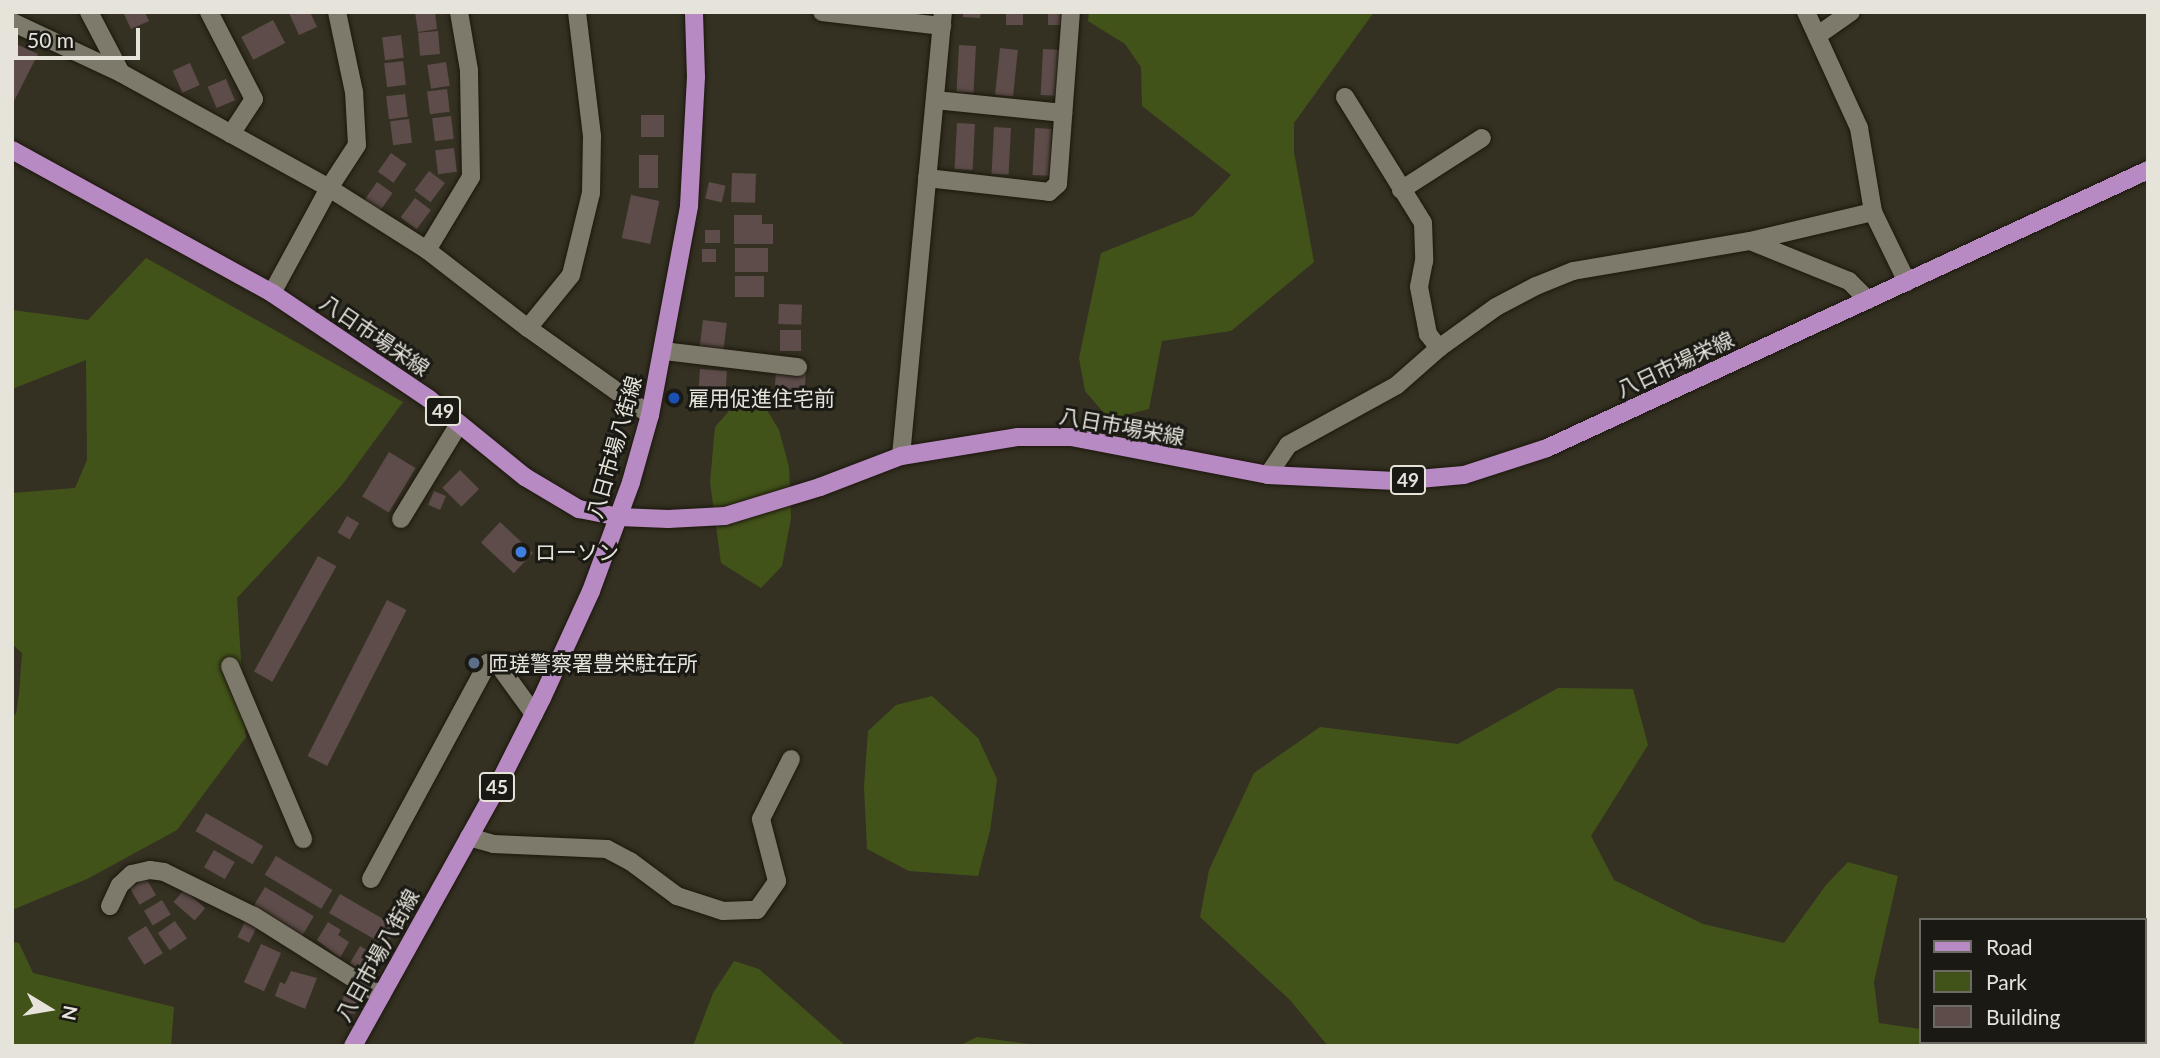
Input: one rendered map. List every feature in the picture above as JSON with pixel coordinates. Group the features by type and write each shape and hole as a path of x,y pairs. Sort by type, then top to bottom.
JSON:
{"main road":[{"name":"八日市場八街線","path":"353,1046 534,714 591,591 619,517 650,415 689,206 696,89 694,12"},
{"name":"八日市場栄線","path":"12,150 272,293 429,399 525,477 579,509 619,517 724,516 820,487 901,456 1018,437 1070,437 1268,475 1396,481 1464,475 1547,449 2148,170"}],"street":[{"path":"89,12 121,73"},
{"path":"209,12 254,99 231,134"},
{"path":"272,293 329,188 357,145 354,92 337,12"},
{"path":"427,250 471,177 469,70 460,12"},
{"path":"528,328 571,275 591,193 592,136 577,12"},
{"path":"822,12 942,19 901,456"},
{"path":"928,178 1049,192 1058,184 1071,12"},
{"path":"1806,12 1859,128 1873,212 1907,282"},
{"path":"1818,35 1851,12"},
{"path":"12,22 121,73 329,188 427,250 528,328 650,415"},
{"path":"1345,97 1423,223 1424,261 1419,287 1428,334 1439,348"},
{"path":"935,100 1063,113"},
{"path":"1401,190 1482,138"},
{"path":"1268,475 1288,445 1387,392 1439,348 1496,307 1573,271 1750,241 1873,212"},
{"path":"1750,241 1849,281 1868,300"},
{"path":"663,351 799,367"},
{"path":"401,519 459,424"},
{"path":"371,879 488,663 497,663 534,714"},
{"path":"230,666 303,839"},
{"path":"469,837 493,844 607,849 631,861 677,896 723,911 757,911 777,881 761,819 791,759"},
{"path":"110,906 120,885 132,874 150,870 164,872 254,916 381,996"}],"green space":[{"path":"1089,12 1374,12 1294,123 1294,152 1314,262 1231,331 1162,341 1149,409 1109,419 1085,391 1079,358 1101,253 1193,216 1231,175 1142,106 1141,67 1125,44 1088,21"},
{"path":"146,258 403,402 342,485 237,598 246,737 177,830 87,879 12,910 12,715 16,714 22,653 12,644 12,493 75,488 87,460 86,360 12,389 12,310 88,320"},
{"path":"744,394 761,400 779,430 789,467 791,518 782,566 761,588 721,563 710,482 715,427"},
{"path":"1558,688 1633,689 1648,745 1591,836 1614,880 1703,924 1784,943 1826,885 1848,862 1898,876 1874,982 1879,1023 1918,1029 1918,1044 2004,1046 1328,1046 1290,1000 1200,917 1209,870 1254,773 1320,727 1458,744"},
{"path":"932,696 978,738 997,779 990,831 978,876 909,871 867,849 864,787 868,731 896,705"},
{"path":"12,942 19,943 33,973 174,1007 171,1046 12,1046"},
{"path":"734,961 759,969 846,1046 693,1046 713,993"},
{"path":"977,1037 1029,1044 1032,1046 959,1046"}],"building":[{"path":"123,12 145,12 149,21 131,29"},
{"path":"310,12 317,27 299,35 289,13"},
{"path":"415,12 435,12 437,29 418,32"},
{"path":"963,12 981,12 980,18 963,17"},
{"path":"1006,12 1023,12 1023,25 1006,25"},
{"path":"1048,12 1065,12 1065,25 1048,25"},
{"path":"273,20 285,43 253,60 241,37"},
{"path":"438,31 440,54 420,56 418,33"},
{"path":"401,35 404,58 385,60 382,37"},
{"path":"16,44 38,54 12,105 12,51"},
{"path":"959,45 976,46 974,93 957,92"},
{"path":"1000,48 1018,50 1013,97 995,95"},
{"path":"1043,49 1060,50 1058,96 1041,95"},
{"path":"403,61 406,85 387,87 384,63"},
{"path":"446,62 450,86 431,89 427,65"},
{"path":"190,63 200,85 182,93 173,71"},
{"path":"226,79 235,100 217,108 208,87"},
{"path":"447,89 450,112 430,114 427,91"},
{"path":"405,94 408,117 389,119 386,96"},
{"path":"641,115 664,115 664,137 641,137"},
{"path":"451,116 454,139 435,141 432,118"},
{"path":"409,119 412,143 393,145 390,121"},
{"path":"957,123 975,124 973,170 955,169"},
{"path":"994,127 1011,128 1009,175 992,174"},
{"path":"1035,128 1052,129 1050,176 1033,175"},
{"path":"454,148 457,172 438,174 435,150"},
{"path":"391,153 407,164 393,183 378,172"},
{"path":"639,155 658,155 658,188 639,188"},
{"path":"429,171 445,183 431,202 415,190"},
{"path":"732,173 756,174 755,203 731,202"},
{"path":"377,182 393,193 379,212 364,201"},
{"path":"709,182 726,186 722,202 705,199"},
{"path":"631,195 659,201 650,244 622,238"},
{"path":"415,198 431,210 417,229 401,217"},
{"path":"734,215 762,215 762,224 773,224 773,244 734,244"},
{"path":"705,230 720,230 720,243 705,243"},
{"path":"735,248 768,248 768,272 735,272"},
{"path":"702,249 716,249 716,262 702,262"},
{"path":"735,276 764,276 764,297 735,297"},
{"path":"779,304 802,305 801,325 778,324"},
{"path":"703,320 727,323 723,351 700,348"},
{"path":"780,330 801,330 801,351 780,351"},
{"path":"700,369 727,371 726,388 699,386"},
{"path":"776,370 806,372 805,391 775,389"},
{"path":"389,452 416,468 389,513 362,497"},
{"path":"460,470 479,489 461,507 442,488"},
{"path":"434,491 446,496 440,510 428,505"},
{"path":"347,516 359,523 350,539 338,532"},
{"path":"500,522 533,553 514,573 481,542"},
{"path":"318,556 336,566 272,682 254,671"},
{"path":"387,600 407,610 327,766 308,756"},
{"path":"206,813 263,846 253,864 196,831"},
{"path":"214,850 235,862 225,879 204,867"},
{"path":"276,856 333,890 321,909 265,875"},
{"path":"146,878 156,895 140,905 130,888"},
{"path":"265,887 314,916 302,936 253,907"},
{"path":"184,890 205,908 195,920 174,902"},
{"path":"340,894 397,927 386,946 329,913"},
{"path":"162,900 171,915 153,925 144,911"},
{"path":"246,920 258,926 249,943 237,937"},
{"path":"175,921 187,938 170,950 158,933"},
{"path":"328,922 341,930 338,935 349,942 340,958 317,940"},
{"path":"146,926 163,953 144,965 127,938"},
{"path":"261,944 281,953 264,991 244,982"},
{"path":"360,946 379,957 369,974 350,963"},
{"path":"291,971 317,978 305,1009 275,996 280,982 285,984"},
{"path":"344,992 358,994 355,1014 341,1012"}],"place":[{"name":"雇用促進住宅前","path":"674,398"},
{"name":"ローソン","path":"521,552"},
{"name":"匝瑳警察署豊栄駐在所","path":"474,663"}]}
